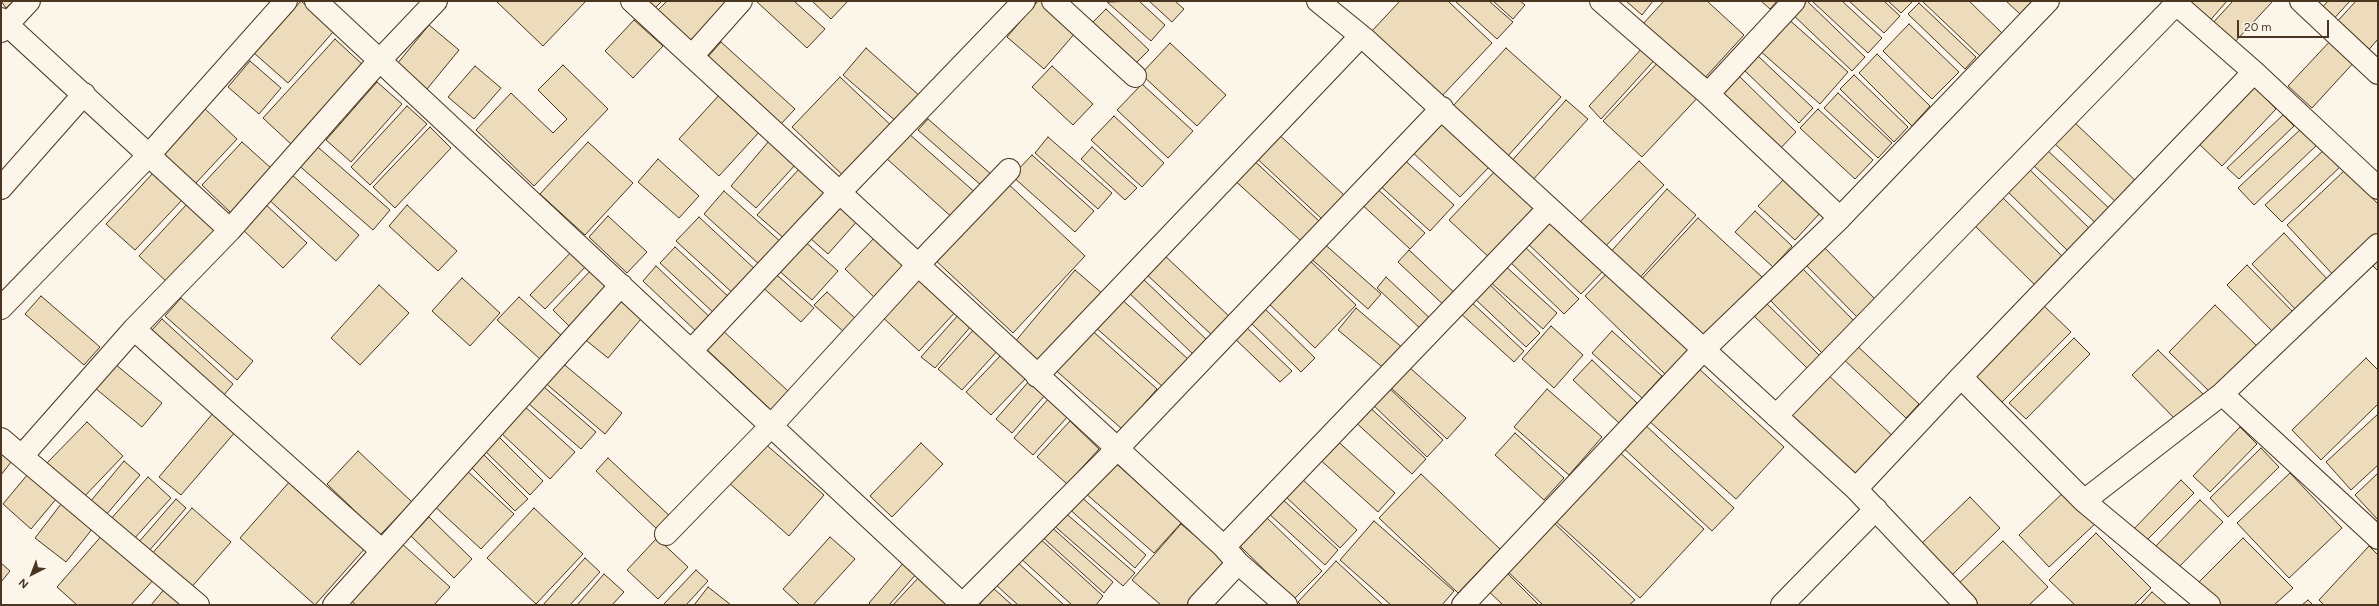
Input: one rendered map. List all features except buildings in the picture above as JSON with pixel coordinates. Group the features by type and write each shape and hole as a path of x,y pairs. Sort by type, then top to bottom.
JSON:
{"street":[{"path":"29,1 3,25 84,94 230,230"},
{"path":"1,308 150,155 286,1"},
{"path":"316,1 772,425 962,605 1116,450 1442,108"},
{"path":"22,456 134,329 230,230 379,61 436,1"},
{"path":"632,1 840,192 1116,450 1224,547 1238,564 1286,605"},
{"path":"692,56 741,1"},
{"path":"691,351 840,192 1024,1"},
{"path":"1053,1 1135,76"},
{"path":"1318,1 1363,38 1442,108 1703,350 1856,489 1966,605"},
{"path":"1601,1 1708,94 1840,218"},
{"path":"1708,94 1794,1"},
{"path":"1463,605 1703,350 1840,218 2048,1"},
{"path":"2301,1 2378,73"},
{"path":"1776,416 2174,2 2254,72 2378,188"},
{"path":"1037,376 1356,41 1363,38"},
{"path":"1856,489 1961,377 2254,72"},
{"path":"1,188 84,94"},
{"path":"666,534 772,425 918,265 1009,170"},
{"path":"1224,547 1549,208"},
{"path":"2084,501 2222,394 2378,245"},
{"path":"334,605 621,285"},
{"path":"134,329 382,550"},
{"path":"1961,377 2084,501 2209,605"},
{"path":"2222,394 2378,538"},
{"path":"1,439 198,605"},
{"path":"1782,605 1876,509"},
{"path":"1199,605 1238,564"}]}
